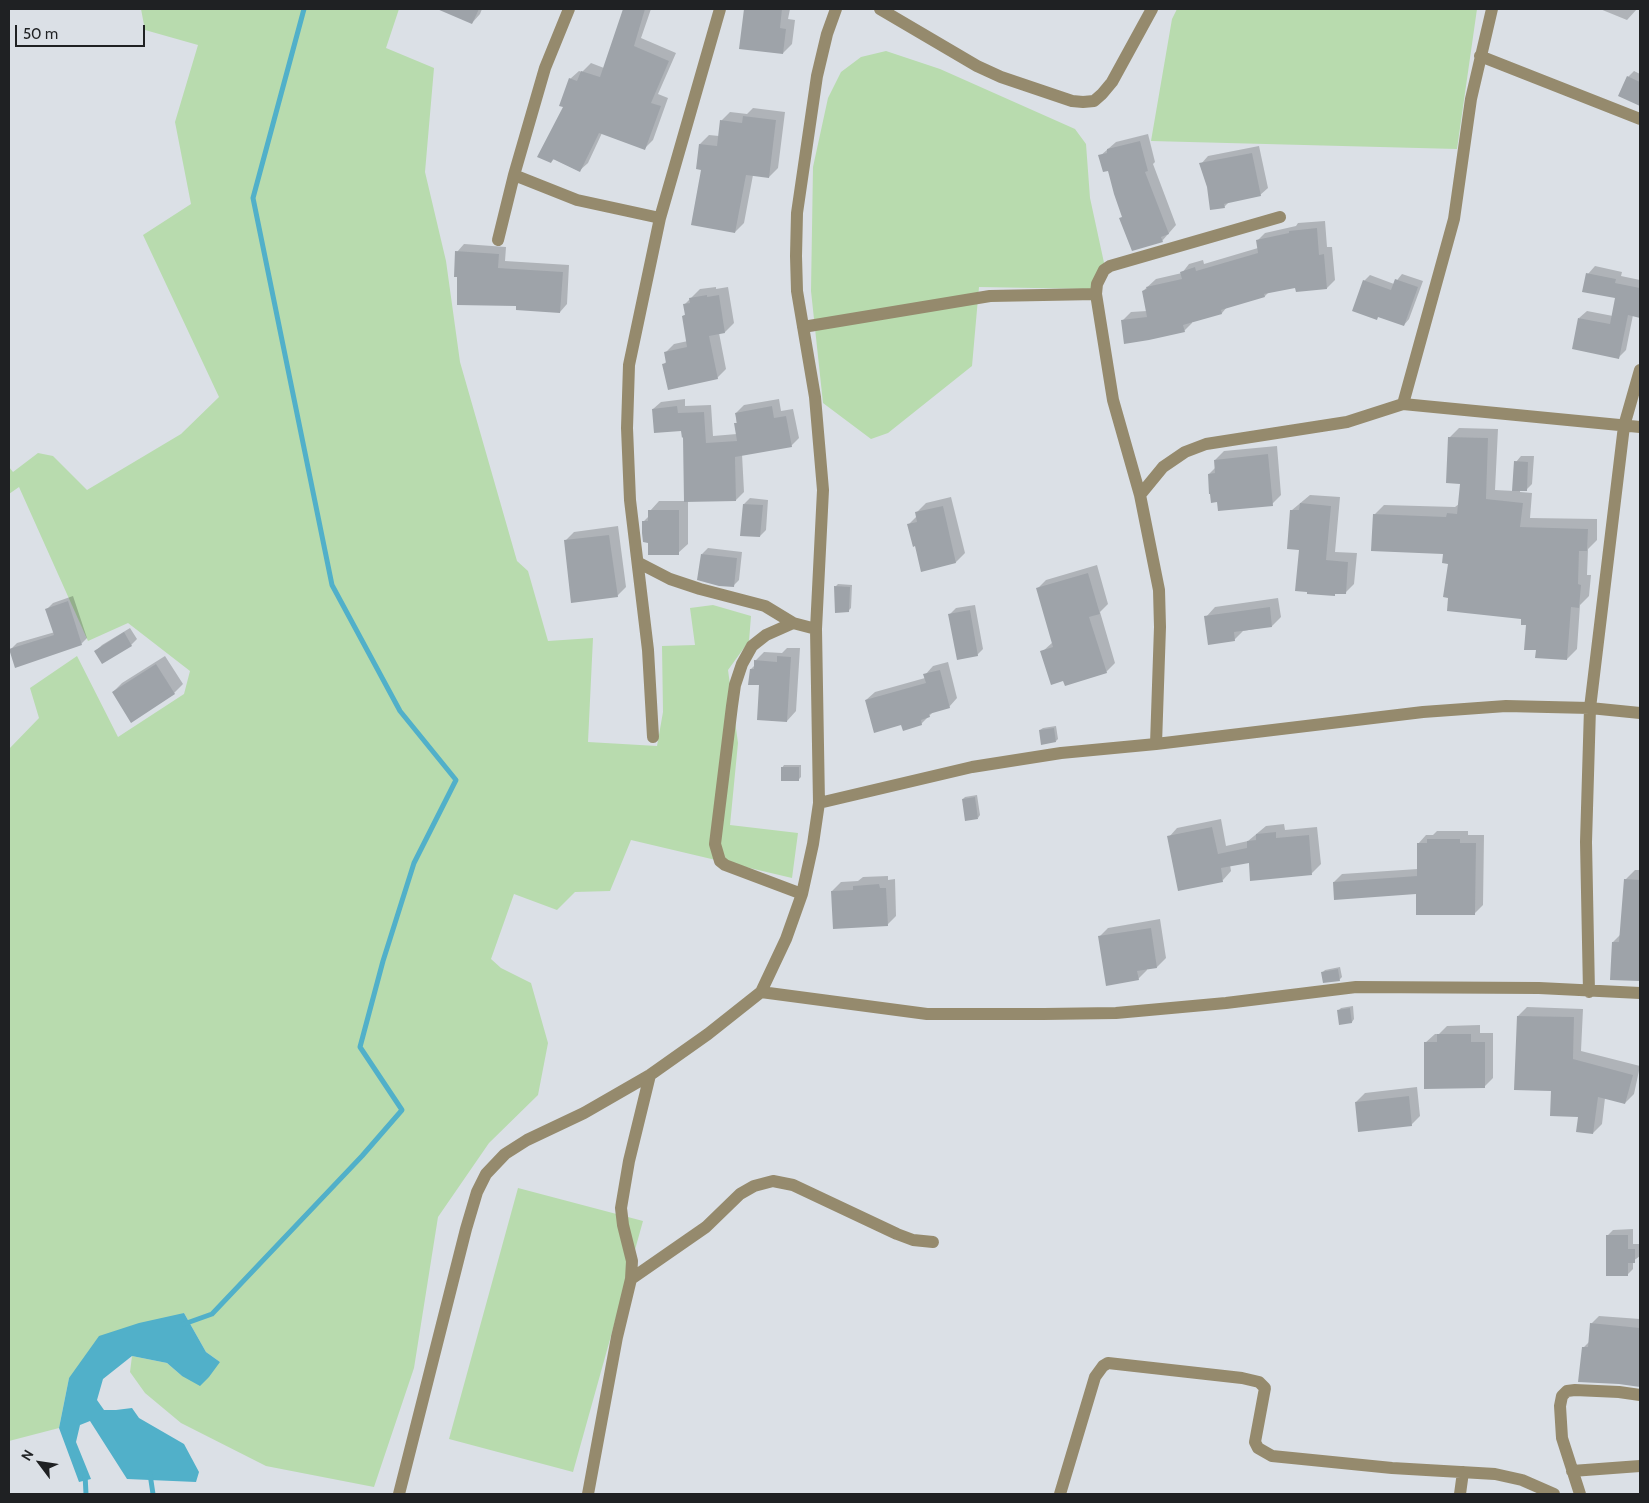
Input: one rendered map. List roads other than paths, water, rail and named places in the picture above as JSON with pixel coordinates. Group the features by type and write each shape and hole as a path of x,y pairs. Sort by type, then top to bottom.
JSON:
{"street":[{"path":"498,240 514,175 545,68 569,9"},
{"path":"654,737 648,650 630,500 629,364 660,218 720,9"},
{"path":"399,1494 466,1230 481,1182 494,1164 505,1154 527,1140 584,1113 650,1075 708,1034 761,992 786,939 802,894 813,844 819,803 816,630 823,490 815,396 797,291 797,213 817,76 827,34 836,9"},
{"path":"880,9 977,66 1010,80 1072,101 1083,102 1094,101 1112,82 1152,9"},
{"path":"1403,404 1454,219 1471,100 1492,9"},
{"path":"1480,56 1640,119"},
{"path":"514,175 577,200 660,218"},
{"path":"1156,744 1160,627 1159,590 1140,495 1113,400 1096,294 1099,277 1110,266 1280,217"},
{"path":"803,327 990,296 1096,294"},
{"path":"1589,992 1586,842 1590,708 1624,426 1640,370"},
{"path":"1140,495 1163,467 1185,452 1206,444 1348,422 1403,404 1640,427"},
{"path":"639,563 670,579 765,606 793,623 816,630"},
{"path":"793,623 766,636 752,646 742,664 735,685 715,844 720,861 725,865 802,894"},
{"path":"819,803 972,767 1061,753 1156,744 1423,712 1506,706 1590,708 1640,713"},
{"path":"761,992 927,1014 1116,1013 1226,1003 1356,987 1539,988 1589,992 1640,993"},
{"path":"588,1494 617,1337 631,1280 632,1261 621,1208 629,1161 650,1075"},
{"path":"631,1280 706,1228 740,1194 754,1186 773,1181 793,1185 913,1240 933,1242"},
{"path":"1060,1494 1095,1377 1103,1366 1108,1363 1242,1378 1259,1382 1265,1388 1255,1442 1258,1448 1272,1456 1392,1468 1495,1474 1522,1480 1554,1494"},
{"path":"1580,1494 1562,1438 1560,1400 1566,1391 1575,1390 1640,1395"},
{"path":"1572,1471 1640,1466"},
{"path":"1460,1494 1463,1472"}],"water":[{"path":"184,1313 206,1352 220,1362 200,1386 182,1376 167,1363 132,1356 103,1379 97,1400 104,1410 132,1408 139,1418 184,1444 199,1472 196,1482 127,1479 90,1421 80,1425 76,1442 91,1479 79,1482 59,1428 69,1378 99,1336 139,1323"}],"waterway":[{"path":"184,1324 212,1314 362,1156 402,1110 360,1047 383,961 414,863 456,780 400,711 332,585 253,198 304,9"},
{"path":"85,1474 86,1494"},
{"path":"150,1474 153,1494"}]}
